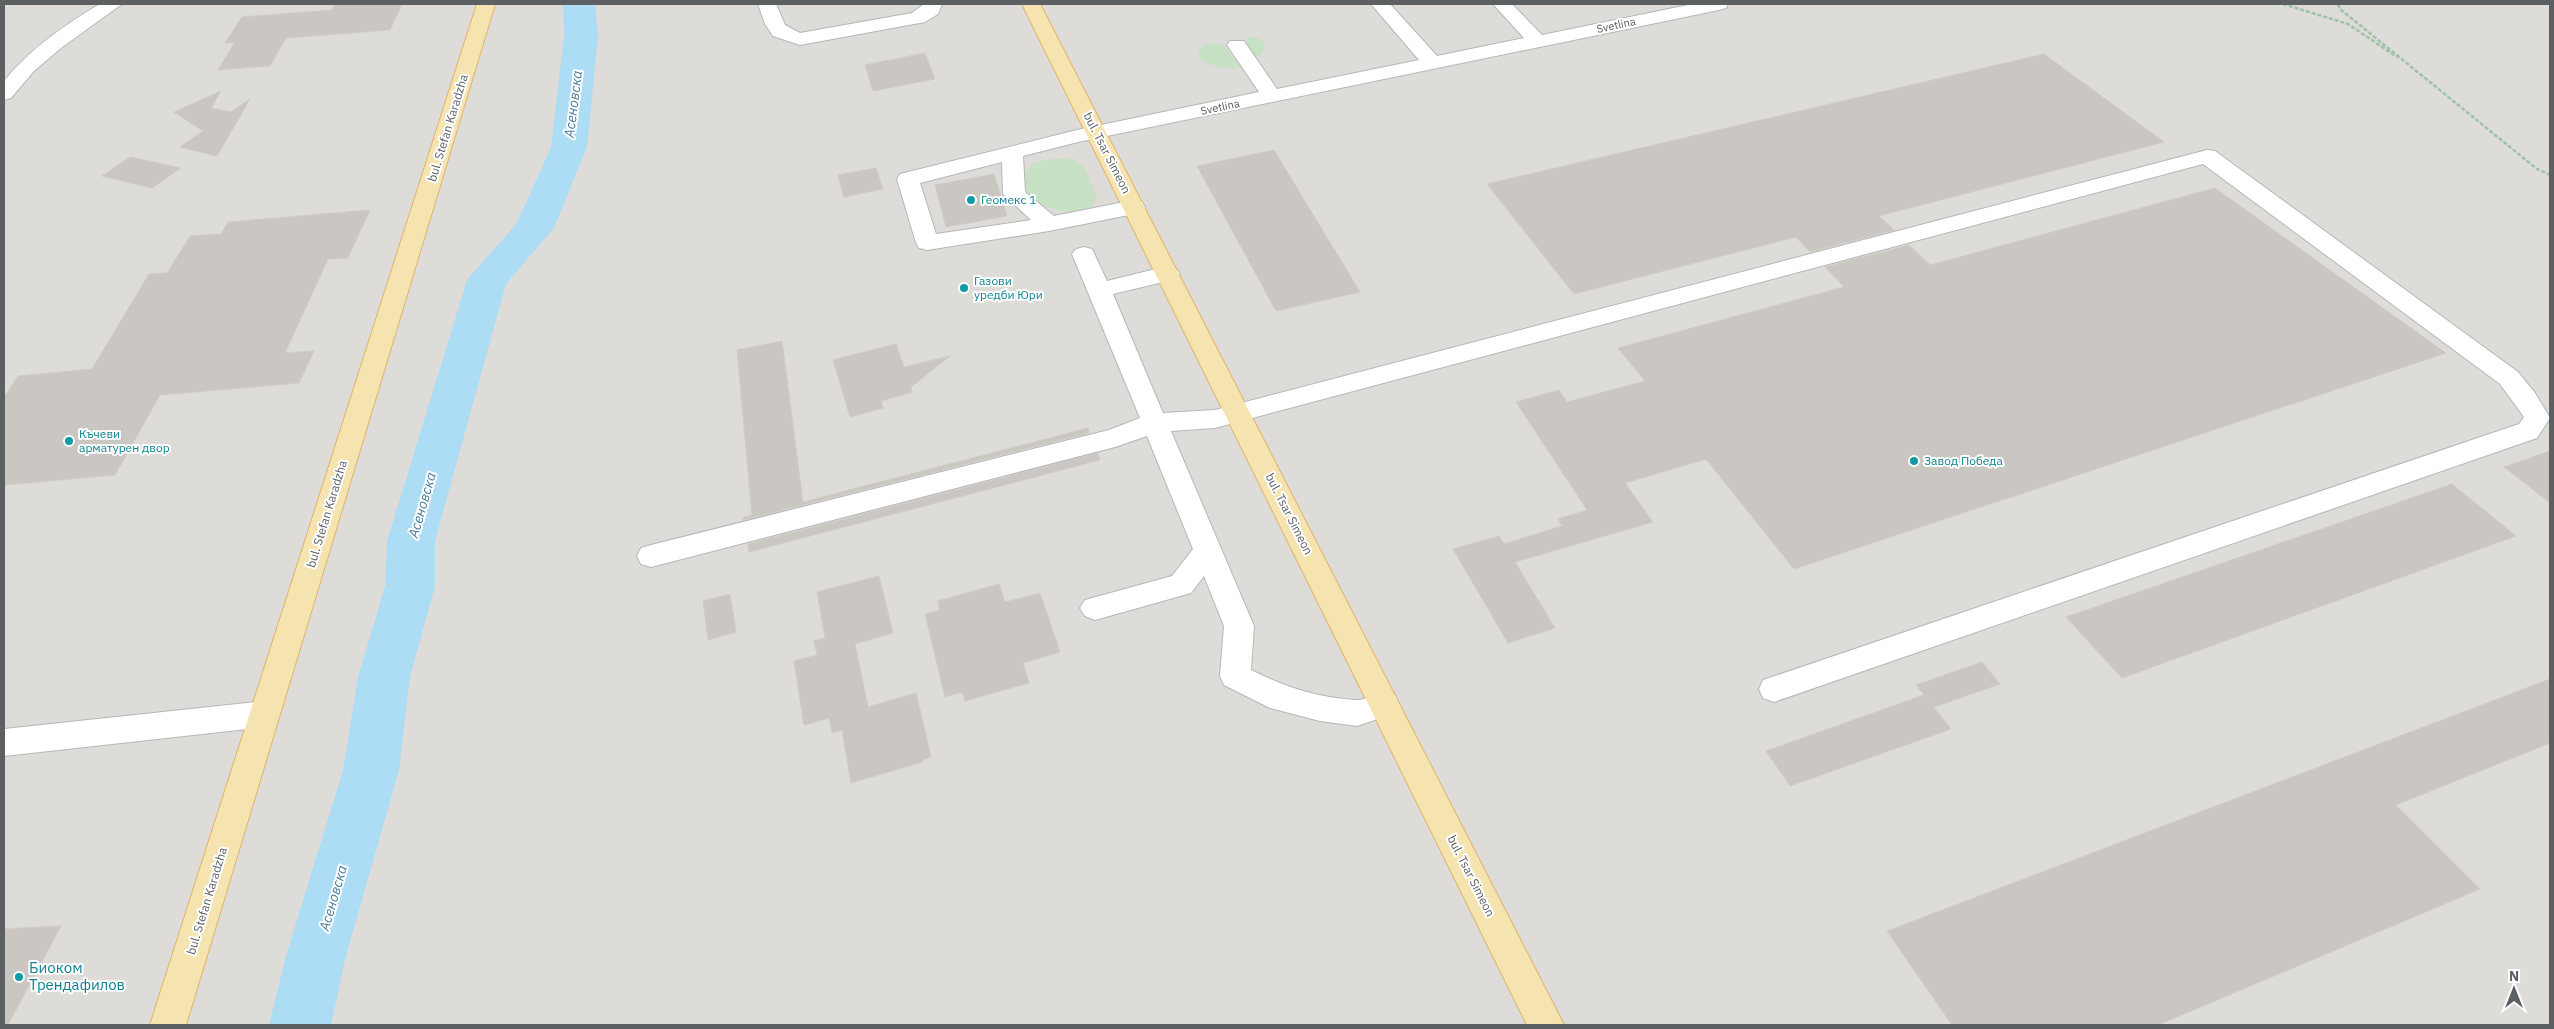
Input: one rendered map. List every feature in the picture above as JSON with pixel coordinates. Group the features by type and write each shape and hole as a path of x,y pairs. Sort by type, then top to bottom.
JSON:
{"main road":[{"name":"bul. Stefan Karadzha","path":"168,1025 486,4"},
{"name":"bul. Tsar Simeon","path":"1031,4 1546,1025"}],"street":[{"path":"4,94 18,75 49,47 85,20 113,4"},
{"path":"767,4 776,29 784,37 800,39 918,18 931,10 933,4"},
{"path":"1380,4 1432,63"},
{"path":"1502,4 1536,41"},
{"name":"Svetlina","path":"1049,224 927,243 908,179 1096,132 1719,4"},
{"path":"1237,45 1272,96"},
{"path":"1012,153 1014,194 1049,224 1134,208"},
{"path":"651,556 1115,438 1154,423 1215,419 2207,156 2509,378 2526,399 2536,418 2528,431 1774,689"},
{"path":"1084,254 1238,626 1235,676 1281,698 1320,708 1357,712 1384,704"},
{"path":"1099,290 1168,274"},
{"path":"1095,608 1180,585 1208,551"},
{"path":"4,743 265,714"}],"path":[{"path":"2283,4 2348,24 2416,71"},
{"path":"2338,4 2340,9 2537,169 2550,175"}],"shaded area":[{"path":"4,4 2550,4 2550,1025 4,1025"}],"green space":[{"path":"1256,37 1263,42 1265,48 1259,56 1254,55 1244,42 1247,38"},
{"path":"1213,43 1224,46 1242,68 1230,69 1219,67 1199,58 1198,51 1204,45"},
{"path":"1056,158 1076,160 1085,169 1097,197 1089,208 1079,211 1058,210 1039,204 1029,195 1025,184 1024,172 1034,163"}],"building":[{"path":"335,4 402,4 390,30 286,38 270,66 218,70 235,42 225,43 242,17 332,10"},
{"path":"925,53 935,79 873,91 865,65"},
{"path":"2044,54 2164,142 1879,216 1894,230 1810,252 1796,237 1574,294 1487,184"},
{"path":"221,91 211,108 231,112 250,99 217,156 180,147 203,131 174,112"},
{"path":"1274,150 1360,292 1276,311 1197,166"},
{"path":"130,157 181,168 152,188 102,176"},
{"path":"876,168 883,189 844,197 838,175"},
{"name":"Геомекс 1","path":"994,174 1007,216 946,227 935,185"},
{"name":"Завод Победа","path":"2215,188 2446,353 1794,569 1706,459 1625,483 1653,522 1515,562 1555,628 1508,643 1453,549 1499,536 1504,544 1562,526 1558,519 1587,510 1516,402 1559,390 1567,402 1645,381 1618,348 1844,287 1825,267 1909,245 1930,265"},
{"path":"370,210 348,258 328,259 285,353 314,351 299,383 160,395 115,475 4,485 4,397 18,376 92,369 149,274 167,273 190,236 221,234 228,222"},
{"path":"782,341 803,502 1088,428 1089,433 743,520 743,518 752,515 737,350"},
{"path":"896,344 904,367 950,356 911,387 912,392 881,401 883,408 850,417 833,360"},
{"path":"2550,451 2550,503 2504,467"},
{"path":"1098,453 1100,460 749,552 748,544"},
{"path":"2452,484 2516,536 2122,678 2066,617"},
{"path":"879,576 893,633 855,644 868,707 916,693 931,757 922,760 922,762 851,783 842,730 832,733 829,718 804,725 794,661 817,655 814,641 825,638 817,592"},
{"path":"999,584 1005,602 1040,593 1060,652 1023,663 1029,683 965,701 962,692 945,697 925,614 940,610 938,601"},
{"path":"730,594 736,632 708,640 703,601"},
{"path":"1982,662 2000,684 1934,707 1916,685"},
{"path":"2550,679 2550,743 2396,805 2480,889 2158,1025 1952,1025 1887,931"},
{"path":"1924,695 1951,729 1790,786 1766,751"},
{"name":"Биоком Трендафилов","path":"61,926 8,1025 4,1025 4,929"}],"waterway":[{"name":"Асеновска","path":"300,1025 316,956 371,770 384,677 410,586 411,541 487,280 534,228 569,147 581,36 579,4"}],"place":[{"name":"Геомекс 1","path":"971,200"},
{"name":"Газови уредби Юри","path":"964,288"},
{"name":"Къчеви арматурен двор","path":"69,441"},
{"name":"Завод Победа","path":"1914,461"},
{"name":"Биоком Трендафилов","path":"19,977"}]}
